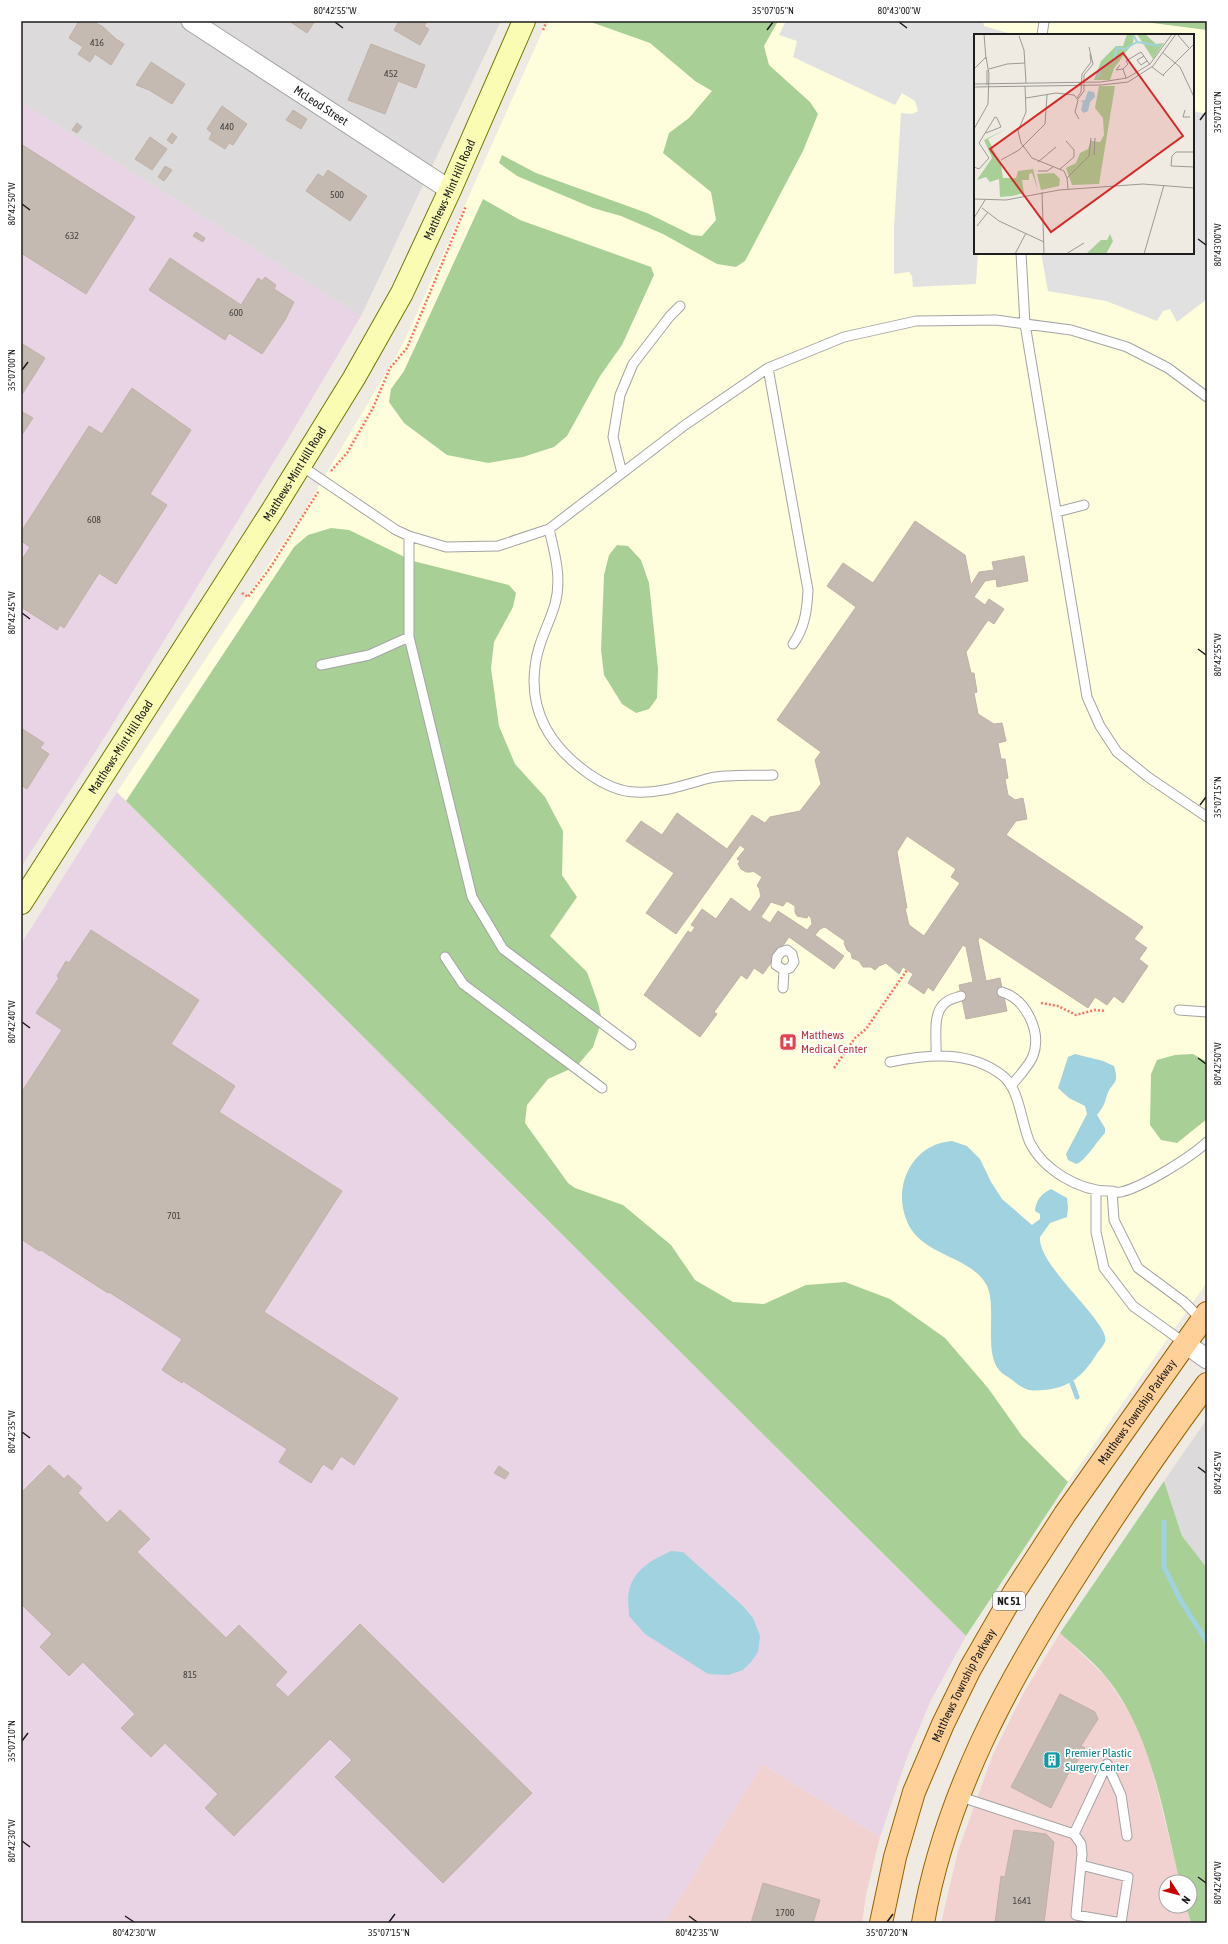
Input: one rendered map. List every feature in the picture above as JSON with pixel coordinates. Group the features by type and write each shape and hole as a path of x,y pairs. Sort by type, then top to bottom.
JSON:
{"main road":[{"name":"Matthews-Mint Hill Road","path":"21,903 354,378 402,293 450,190 524,21"},
{"name":"Matthews Township Parkway","path":"881,1923 895,1857 914,1792 943,1724 970,1669 1015,1591 1065,1514 1139,1407 1205,1319"},
{"path":"924,1923 941,1844 958,1796 982,1740 1005,1694 1053,1611 1139,1480 1207,1384"}],"street":[{"name":"McLeod Street","path":"191,21 450,190"},
{"path":"1186,1344 1207,1359"}],"lane":[{"path":"1042,34 1044,22"},
{"path":"1021,254 1025,324 1088,697 1100,726 1117,752 1148,777 1207,816"},
{"path":"622,473 613,437 620,395 633,364 670,316 680,306"},
{"path":"300,465 396,530 409,536 446,547 498,546 549,529 685,425 768,368 844,337 916,321 996,320 1071,330 1127,347 1168,368 1207,397"},
{"path":"768,368 808,590 807,615 798,637 793,644"},
{"path":"1057,512 1084,505"},
{"path":"549,529 557,567 557,587 555,604 538,648 535,668 535,690 543,723 550,737 560,750 603,783 635,792 666,790 712,778 773,775"},
{"path":"409,536 409,637 472,897 503,949 631,1045"},
{"path":"321,666 369,655 409,637"},
{"path":"445,957 463,984 602,1088"},
{"path":"783,988 784,970"},
{"path":"1002,992 1011,994 1018,1000 1029,1016 1035,1036 1036,1046 1033,1057 1011,1086"},
{"path":"936,1056 937,1015 940,1007 948,1001 961,996"},
{"path":"1179,1010 1207,1012"},
{"path":"890,1062 921,1055 958,1057 988,1066 1004,1077 1011,1086 1030,1141 1037,1154 1059,1173 1096,1191 1120,1192 1160,1174 1207,1142"},
{"path":"1096,1191 1096,1232 1104,1268 1133,1306 1186,1344"},
{"path":"1112,1191 1114,1220 1138,1268 1205,1319"},
{"path":"1074,1834 1107,1764 1114,1776 1121,1795 1127,1836"},
{"path":"958,1796 1074,1834 1081,1844 1081,1865 1076,1915 1121,1923 1128,1877 1081,1865"}],"path":[{"path":"248,597 270,568 314,498"},
{"path":"834,1068 855,1038 866,1029 907,970"},
{"path":"1041,1004 1058,1006 1076,1015 1095,1010 1106,1011"}],"shaded area":[{"path":"21,21 501,21 361,316 21,102"},
{"name":"Matthews Medical Center","path":"547,21 1207,21 1207,1282 1068,1482 966,1636 117,792 303,513 403,344"},
{"path":"786,21 983,21 984,26 1012,34 974,34 974,254 978,254 976,284 913,287 912,276 909,272 894,274 894,227 901,113 912,114 918,111 915,101 902,93 895,105 793,57 797,41 779,35"},
{"path":"21,102 361,316 288,439 106,735 21,867"},
{"path":"1194,111 1207,114 1207,299 1177,322 1170,309 1163,311 1157,321 1106,301 1048,291 1041,254 1194,254"},
{"path":"117,792 966,1636 931,1700 908,1755 880,1837 762,1764 664,1923 21,1923 21,944"},
{"path":"1207,1419 1207,1568 1182,1536 1164,1481"},
{"path":"1060,1633 1106,1677 1130,1713 1148,1752 1178,1874 1158,1874 1158,1914 1188,1914 1191,1923 941,1923 958,1851 993,1754 1024,1692"},
{"path":"762,1764 880,1837 866,1895 862,1923 664,1923"}],"green space":[{"path":"588,21 778,21 764,46 769,65 810,102 818,114 803,151 745,261 736,267 717,264 663,234 621,216 593,208 517,176 499,163 502,155 536,173 647,213 692,235 702,236 716,220 711,192 663,153 669,133 689,118 712,91 695,81 650,43"},
{"path":"1137,21 1207,21 1207,30"},
{"path":"483,199 520,220 651,267 654,275 622,345 600,376 567,436 554,447 523,457 488,463 447,455 404,423 389,402 391,389 404,371"},
{"path":"331,528 349,530 413,561 509,585 516,593 513,607 494,642 491,668 499,726 515,764 545,797 563,831 562,875 577,897 550,936 587,972 598,1003 602,1020 593,1047 577,1066 548,1079 527,1105 525,1123 568,1183 575,1188 623,1205 671,1245 695,1280 733,1302 764,1304 806,1285 845,1282 890,1299 945,1338 988,1388 1022,1436 1068,1482 966,1636 126,801 294,547 308,535"},
{"path":"617,545 628,546 641,560 649,583 658,669 657,698 649,709 636,713 622,704 604,675 601,650 604,575 609,555"},
{"path":"1193,1054 1207,1062 1207,1119 1177,1143 1161,1140 1150,1125 1151,1074 1157,1060 1175,1055"},
{"path":"1164,1481 1182,1536 1207,1568 1207,1923 1191,1923 1188,1914 1198,1914 1198,1874 1178,1874 1154,1775 1135,1723 1122,1699 1101,1671 1060,1633"}],"water":[{"path":"1075,1054 1103,1061 1114,1066 1116,1072 1115,1083 1109,1091 1104,1105 1097,1115 1105,1128 1105,1133 1087,1156 1076,1164 1068,1160 1066,1154 1087,1114 1085,1106 1069,1098 1058,1088 1068,1057"},
{"path":"952,1141 967,1146 980,1159 991,1182 1002,1199 1032,1225 1040,1219 1040,1214 1035,1211 1038,1201 1044,1193 1051,1189 1067,1198 1067,1217 1050,1223 1040,1237 1042,1249 1061,1278 1097,1322 1104,1334 1105,1342 1086,1369 1068,1384 1053,1389 1031,1390 1022,1387 1000,1371 994,1362 992,1352 991,1304 986,1284 979,1275 970,1268 928,1245 918,1238 911,1229 905,1215 902,1200 903,1186 907,1173 914,1161 924,1151 937,1144"},
{"path":"671,1551 683,1552 743,1606 753,1618 760,1636 758,1652 743,1670 728,1675 708,1674 645,1634 629,1616 628,1594 631,1583 639,1571 645,1566"}],"building":[{"path":"79,21 91,21 102,26 124,44 111,65 95,54 90,62 78,54 83,47 69,38"},
{"path":"289,21 315,21 307,33"},
{"path":"399,21 427,21 424,26 429,29 420,45 394,30"},
{"path":"371,44 425,65 416,88 398,81 385,114 348,100"},
{"path":"151,62 185,84 172,104 149,90 136,85"},
{"path":"222,106 247,124 233,145 229,143 225,149 209,139 212,133 207,129"},
{"path":"293,110 307,119 301,129 286,120"},
{"path":"77,123 82,127 77,133 72,130"},
{"path":"172,133 177,137 172,144 167,140"},
{"path":"150,137 167,149 152,170 135,159"},
{"path":"21,144 135,217 86,294 21,253"},
{"path":"165,166 172,170 164,181 158,177"},
{"path":"328,170 367,196 350,221 306,191 318,174 323,177"},
{"path":"196,232 205,238 203,242 193,236"},
{"path":"170,258 241,305 258,278 262,281 265,277 276,285 274,289 294,302 285,320 262,354 229,333 225,340 149,290"},
{"path":"21,343 45,358 21,396"},
{"path":"132,388 191,430 150,494 167,505 116,584 99,573 64,628 60,625 57,630 21,607 21,561 30,547 21,541 21,532 89,426 102,434"},
{"path":"21,411 33,418 21,436"},
{"path":"915,521 965,555 971,585 979,572 994,570 992,562 1024,556 1028,581 997,587 996,579 985,581 974,597 985,605 989,599 1004,609 994,624 988,620 966,652 971,673 974,673 977,692 974,693 978,714 994,724 1002,723 1006,741 998,743 1001,759 1005,759 1008,778 1005,779 1008,795 1015,800 1023,798 1027,819 1016,821 1006,835 1143,927 1134,939 1147,948 1139,959 1148,966 1123,1003 1114,996 1107,1005 1095,997 1088,1008 980,937 978,940 986,981 1000,978 1007,1011 966,1019 959,985 973,982 966,947 963,945 933,991 928,987 924,994 908,983 913,974 903,967 899,974 886,963 879,966 875,970 871,967 863,967 859,961 852,958 851,953 847,950 844,943 845,941 825,927 820,929 815,935 844,956 834,969 789,937 763,974 754,968 747,979 741,975 714,1012 717,1014 700,1037 644,995 688,931 691,933 695,927 691,925 702,909 716,919 731,898 750,912 761,896 757,886 762,877 753,871 746,872 741,869 738,864 740,861 737,859 745,849 740,845 676,934 646,913 674,873 626,841 641,821 662,835 677,813 727,849 752,815 765,823 770,817 800,811 821,784 815,760 821,752 777,720 856,607 827,586 843,563 873,583","holes":["907,836 956,869 951,877 960,883 924,936 909,925 905,908 907,908 897,852","787,901 795,906 797,916 807,918 808,915 811,918 812,924 807,930 778,911 770,923 761,917 771,902 783,906"]},
{"path":"21,728 44,743 40,748 49,754 27,789 21,785"},
{"path":"91,930 199,1000 171,1044 235,1086 219,1112 342,1191 264,1312 398,1398 354,1465 341,1456 332,1470 323,1464 311,1483 279,1462 287,1449 183,1381 182,1383 162,1370 182,1339 109,1292 108,1293 41,1250 39,1251 21,1239 21,1093 62,1030 36,1013 59,978 57,976 66,961 69,963"},
{"path":"49,1465 64,1479 68,1475 82,1488 78,1493 107,1523 120,1510 150,1539 137,1552 226,1638 239,1625 287,1672 275,1685 288,1697 360,1624 532,1793 443,1883 335,1777 352,1760 330,1739 234,1836 205,1808 218,1794 165,1743 151,1757 121,1728 135,1714 83,1662 69,1676 40,1647 52,1634 21,1604 21,1493"},
{"path":"499,1466 509,1473 505,1479 494,1473"},
{"name":"Premier Plastic Surgery Center","path":"1060,1694 1095,1712 1098,1719 1081,1746 1085,1748 1071,1773 1069,1772 1051,1808 1011,1787"},
{"path":"1014,1830 1046,1834 1054,1842 1044,1923 995,1923 1001,1876 1005,1877"},
{"path":"763,1883 820,1900 813,1923 751,1923"}],"waterway":[{"path":"1072,1383 1077,1397"},
{"path":"1164,1522 1164,1567 1181,1601 1207,1642"}],"place":[{"name":"Matthews Medical Center","path":"788,1042"},
{"name":"Premier Plastic Surgery Center","path":"1052,1760"}]}
